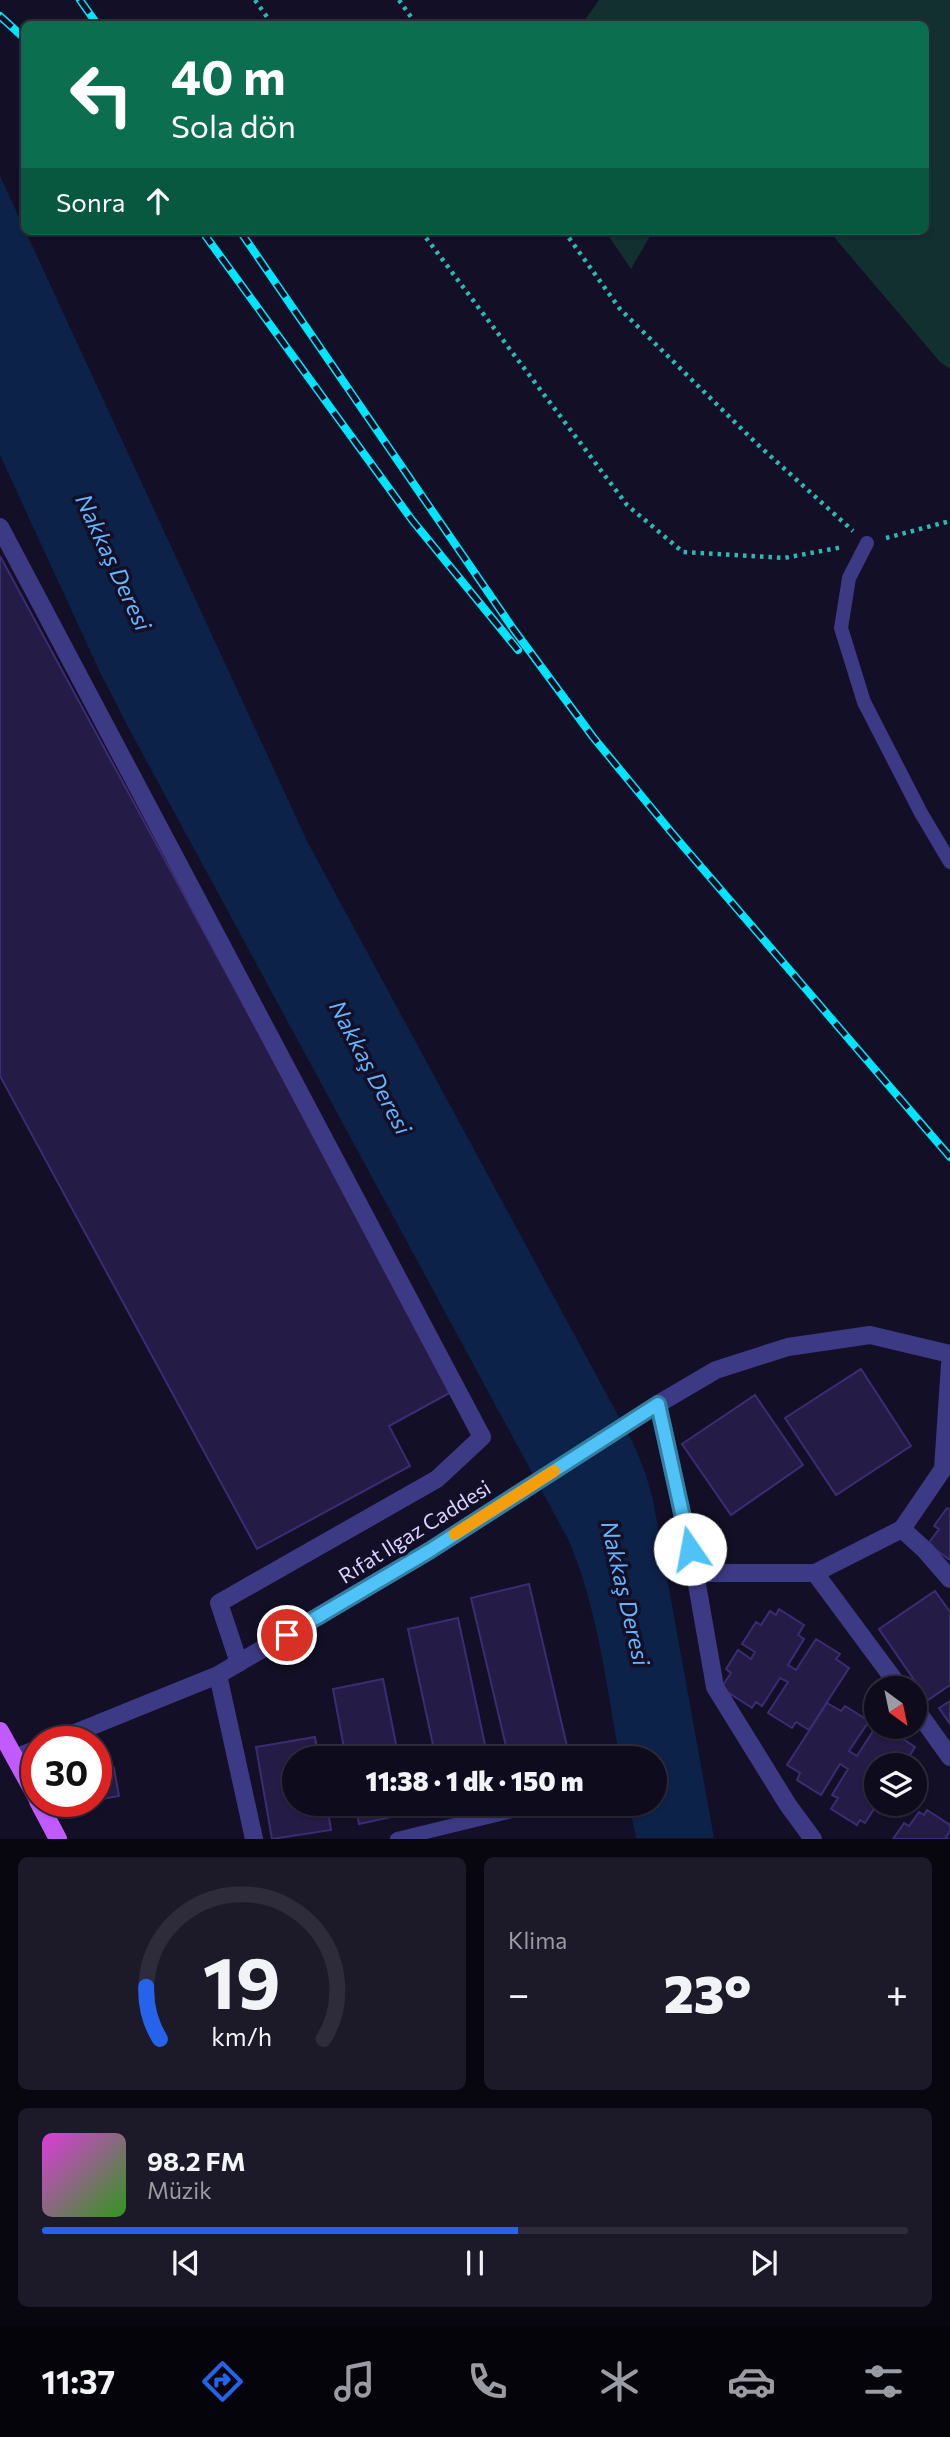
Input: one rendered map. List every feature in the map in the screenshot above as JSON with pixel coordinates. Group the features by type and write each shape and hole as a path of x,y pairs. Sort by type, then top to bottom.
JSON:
{"main road":[{"path":"0,1731 21,1769"},
{"path":"46,1817 58,1839"}],"street":[{"path":"0,527 482,1437 437,1479 219,1603 239,1663"},
{"name":"Rıfat Ilgaz Caddesi","path":"92,1726 218,1675 429,1551 658,1404 716,1370 788,1347 870,1335 950,1354"},
{"path":"695,1573 815,1573 902,1529 943,1469 950,1364"},
{"path":"658,1404 695,1573 715,1687 788,1805 813,1839"},
{"path":"902,1529 950,1579"},
{"path":"815,1573 891,1676"},
{"path":"218,1675 254,1839"},
{"path":"928,1726 950,1757"},
{"path":"15,1758 21,1756"}],"lane":[{"path":"867,543 849,578 841,628 864,702 921,813 950,862"},
{"path":"397,1839 491,1816"}],"path":[{"path":"256,0 270,21"},
{"path":"399,0 414,21"},
{"path":"424,235 627,505 683,552 784,558 867,543 950,521"},
{"path":"567,235 620,309 756,443 867,543"}],"green space":[{"path":"599,0 950,0 950,369 940,362 832,235 929,235 929,21 584,21"},
{"path":"608,235 651,235 631,269"}],"water":[{"name":"Nakkaş Deresi","path":"0,176 21,221 21,235 27,235 308,843 633,1443 653,1500 714,1838 636,1838 631,1816 667,1816 667,1746 618,1746 594,1619 568,1539 99,670 0,455"}],"building":[{"path":"0,556 453,1391 389,1426 410,1466 257,1549 0,1076"},
{"path":"861,1369 911,1446 836,1495 785,1418"},
{"path":"755,1395 803,1465 731,1515 682,1444"},
{"path":"947,1508 950,1510 950,1560 928,1544 939,1529 934,1526"},
{"path":"529,1584 567,1746 506,1746 471,1598"},
{"path":"935,1591 950,1612 950,1685 928,1700 928,1676 911,1676 879,1629"},
{"path":"779,1609 804,1625 798,1635 804,1639 788,1665 796,1670 816,1639 840,1654 836,1659 849,1668 809,1730 796,1722 792,1728 768,1713 788,1682 780,1678 762,1706 756,1702 752,1708 721,1688 731,1673 726,1669 738,1650 751,1659 755,1652 742,1644 756,1622 761,1625 770,1611 776,1615"},
{"path":"458,1618 485,1746 433,1746 408,1629"},
{"path":"383,1679 396,1746 344,1746 333,1689"},
{"path":"950,1701 950,1724 939,1708"},
{"path":"827,1703 841,1711 845,1706 864,1718 864,1728 849,1751 857,1756 867,1740 904,1740 915,1747 911,1753 864,1753 864,1816 870,1816 865,1823 860,1820 857,1825 831,1809 838,1798 832,1795 848,1769 840,1764 821,1795 797,1780 800,1773 787,1765"},
{"path":"315,1737 317,1746 282,1746 282,1816 329,1816 331,1830 272,1839 256,1747"},
{"path":"112,1768 119,1796 112,1797"},
{"path":"927,1810 950,1825 950,1831 946,1837 948,1839 893,1839 904,1823 909,1826 916,1816 927,1816"},
{"path":"357,1816 396,1816 359,1824"}],"railway":[{"path":"80,0 95,21"},
{"path":"0,16 21,35"},
{"path":"205,235 412,520 518,650"},
{"path":"243,235 514,630 593,737 950,1157"}],"slow traffic":[{"path":"455,1534 554,1471"}],"route":[{"path":"287,1635 429,1551 658,1404 690,1549"}]}
